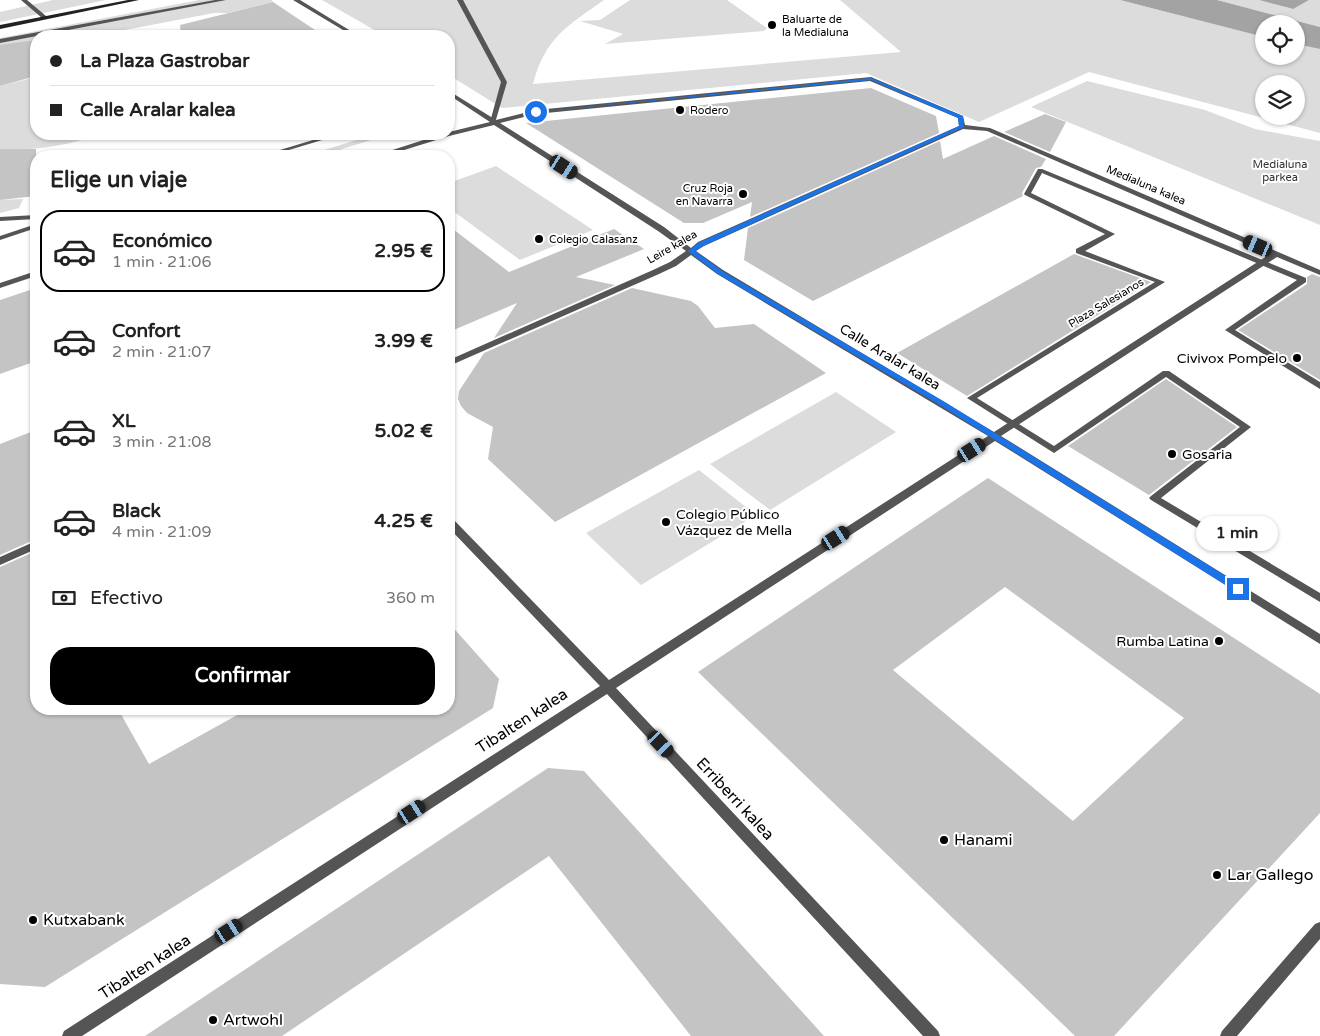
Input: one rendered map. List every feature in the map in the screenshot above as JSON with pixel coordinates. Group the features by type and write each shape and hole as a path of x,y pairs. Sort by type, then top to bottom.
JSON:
{"main road":[{"path":"0,26 136,0"}],"street":[{"path":"24,0 44,17"},
{"path":"60,30 223,0"},
{"path":"296,0 346,30"},
{"path":"460,0 504,82 493,122"},
{"path":"0,41 30,35"},
{"path":"455,132 536,112 871,79 961,118 962,127"},
{"name":"Calle Aralar kalea","path":"455,97 661,229 720,272 994,436 1320,640"},
{"name":"Leire kalea","path":"455,360 656,272 710,240 962,127"},
{"name":"Medialuna kalea","path":"962,127 988,129 1320,273"},
{"path":"284,150 318,140"},
{"path":"398,150 430,140"},
{"name":"Plaza Salesianos","path":"1320,386 1229,330 1303,280 1040,170 1026,194 1111,234 1079,251 1161,282 971,398 1054,450 1166,373 1246,427 1154,498 1320,598"},
{"path":"0,219 30,217"},
{"path":"0,238 30,228"},
{"path":"994,436 1276,254"},
{"path":"0,286 30,275"},
{"name":"Tibalten kalea","path":"69,1036 994,436"},
{"name":"Erriberri kalea","path":"455,528 607,686 933,1036"},
{"path":"0,561 30,548"},
{"path":"1227,1036 1320,929"}],"green space":[{"path":"53,0 106,0 0,22 0,12"},
{"path":"199,0 272,0 273,2 228,13 214,13 125,30 42,30"},
{"path":"322,0 604,0 559,34 544,55 533,84 901,52 840,0 1120,0 1255,35 1255,65 1305,65 1305,46 1320,49 1320,133 1290,125 1305,125 1305,75 1255,75 1255,116 1089,72 979,122 866,73 502,108 455,79 455,30 374,30"},
{"path":"630,0 727,0 767,28 764,31 605,44 623,34 580,21 600,20"},
{"path":"1217,0 1259,0 1292,9 1309,0 1320,0 1320,27 1305,23 1305,15 1274,15"},
{"path":"30,32 30,43 0,50 0,38"},
{"path":"30,78 30,140 81,140 51,147 0,149 0,86"},
{"name":"Medialuna parkea","path":"1087,81 1205,110 1255,129 1320,141 1320,225 1031,107"},
{"path":"357,140 371,140 339,150 324,150"},
{"path":"496,166 593,230 520,260 455,212 455,181"},
{"path":"23,199 19,208 0,213 0,200"},
{"path":"836,392 896,432 770,510 710,464"},
{"path":"699,470 756,515 641,585 586,533"}],"shaded area":[{"path":"1120,0 1217,0 1274,15 1255,15 1255,35"},
{"path":"1259,0 1309,0 1293,9"},
{"path":"1305,23 1320,27 1320,49 1305,46"}],"building":[{"path":"273,2 315,30 180,30 180,25"},
{"path":"30,41 30,78 0,86 0,45"},
{"path":"871,88 936,116 939,133 750,217 752,202 703,223 684,223 526,123"},
{"path":"1045,114 1066,122 1050,152 1004,132"},
{"path":"994,136 1046,159 1041,167 1036,168 1022,193 1023,196 813,301 744,260 748,228 940,141 943,159"},
{"path":"0,149 36,149 30,150 30,197 0,200"},
{"path":"614,229 644,249 576,277 615,285 494,338 517,303 455,329 455,231 509,272"},
{"path":"1074,254 1151,282 967,396 897,353"},
{"name":"Civivox Pompelo","path":"1312,274 1320,277 1320,380 1238,330 1307,284 1307,277"},
{"path":"632,288 691,301 698,306 715,328 754,324 826,373 555,522 488,459 493,427 467,413 458,399 459,391 484,353"},
{"path":"30,290 30,363 0,374 0,300"},
{"path":"1166,379 1237,427 1149,495 1068,446"},
{"path":"30,432 30,542 0,555 0,444"},
{"path":"988,478 1320,694 1320,813 1114,1036 1075,1036 698,672","holes":["1005,587 1184,718 1073,821 893,670"]},
{"path":"30,554 30,715 121,715 149,764 237,715 455,715 455,630 499,679 493,708 45,987 0,984 0,567"},
{"path":"548,768 584,771 824,1036 691,1036 549,856 282,1036 145,1036"}],"place":[{"name":"Baluarte de la Medialuna","path":"772,25"},
{"name":"Rodero","path":"680,110"},
{"name":"Cruz Roja en Navarra","path":"743,194"},
{"name":"Colegio Calasanz","path":"539,239"},
{"name":"Civivox Pompelo","path":"1297,358"},
{"name":"Gosaria","path":"1172,454"},
{"name":"Colegio Público Vázquez de Mella","path":"666,522"},
{"name":"Rumba Latina","path":"1219,641"},
{"name":"Hanami","path":"944,840"},
{"name":"Lar Gallego","path":"1217,875"},
{"name":"Kutxabank","path":"33,920"},
{"name":"Artwohl","path":"213,1020"}],"route":[{"path":"536,112 871,79 961,118 962,127 701,244 691,251 720,272 942,404 1238,589"}]}
